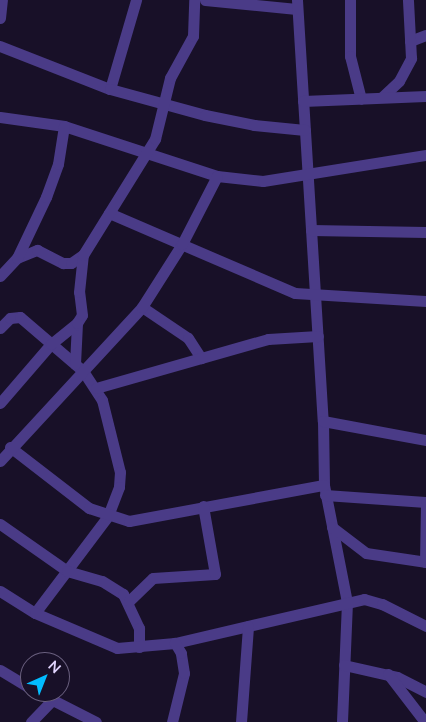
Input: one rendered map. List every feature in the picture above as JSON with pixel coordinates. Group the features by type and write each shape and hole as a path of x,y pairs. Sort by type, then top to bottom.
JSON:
{"street":[{"path":"0,18 2,0"},
{"path":"110,89 136,0"},
{"path":"17,258 37,250 63,263 71,263 83,255 157,134 170,78 193,36 194,0"},
{"path":"205,0 297,5 306,176 316,295 323,421 324,490 347,602 342,722"},
{"path":"350,0 350,56 361,98"},
{"path":"382,97 404,74 411,58 408,0"},
{"path":"410,42 426,35"},
{"path":"0,46 110,89 254,125 305,130"},
{"path":"303,102 426,96"},
{"path":"0,117 64,126 148,151 217,176 263,181 306,176 426,155"},
{"path":"0,276 17,258 58,164 64,126"},
{"path":"0,461 79,367 142,308 182,244 217,176"},
{"path":"109,213 249,275 295,293 426,301"},
{"path":"311,230 426,232"},
{"path":"79,367 77,323 82,310 79,292 83,255"},
{"path":"142,308 188,338 201,358"},
{"path":"0,328 10,318 20,318 79,367 96,388 102,400 120,472 119,487 108,516 35,613"},
{"path":"0,403 51,344 77,323"},
{"path":"96,388 268,339 318,336"},
{"path":"323,421 426,440"},
{"path":"10,447 82,503 108,516 132,522 203,506 324,490 426,502 425,562 366,553 332,527"},
{"path":"129,601 153,578 215,574 203,506"},
{"path":"0,524 67,571 102,581 129,601 139,628 139,647"},
{"path":"0,591 35,613 117,648 175,643 364,599 382,604 426,626"},
{"path":"241,722 248,626"},
{"path":"172,722 184,673 181,653 175,643"},
{"path":"344,665 388,674 426,692"},
{"path":"0,670 20,682"},
{"path":"388,674 425,722"},
{"path":"32,722 49,702"},
{"path":"55,702 96,722"}]}
